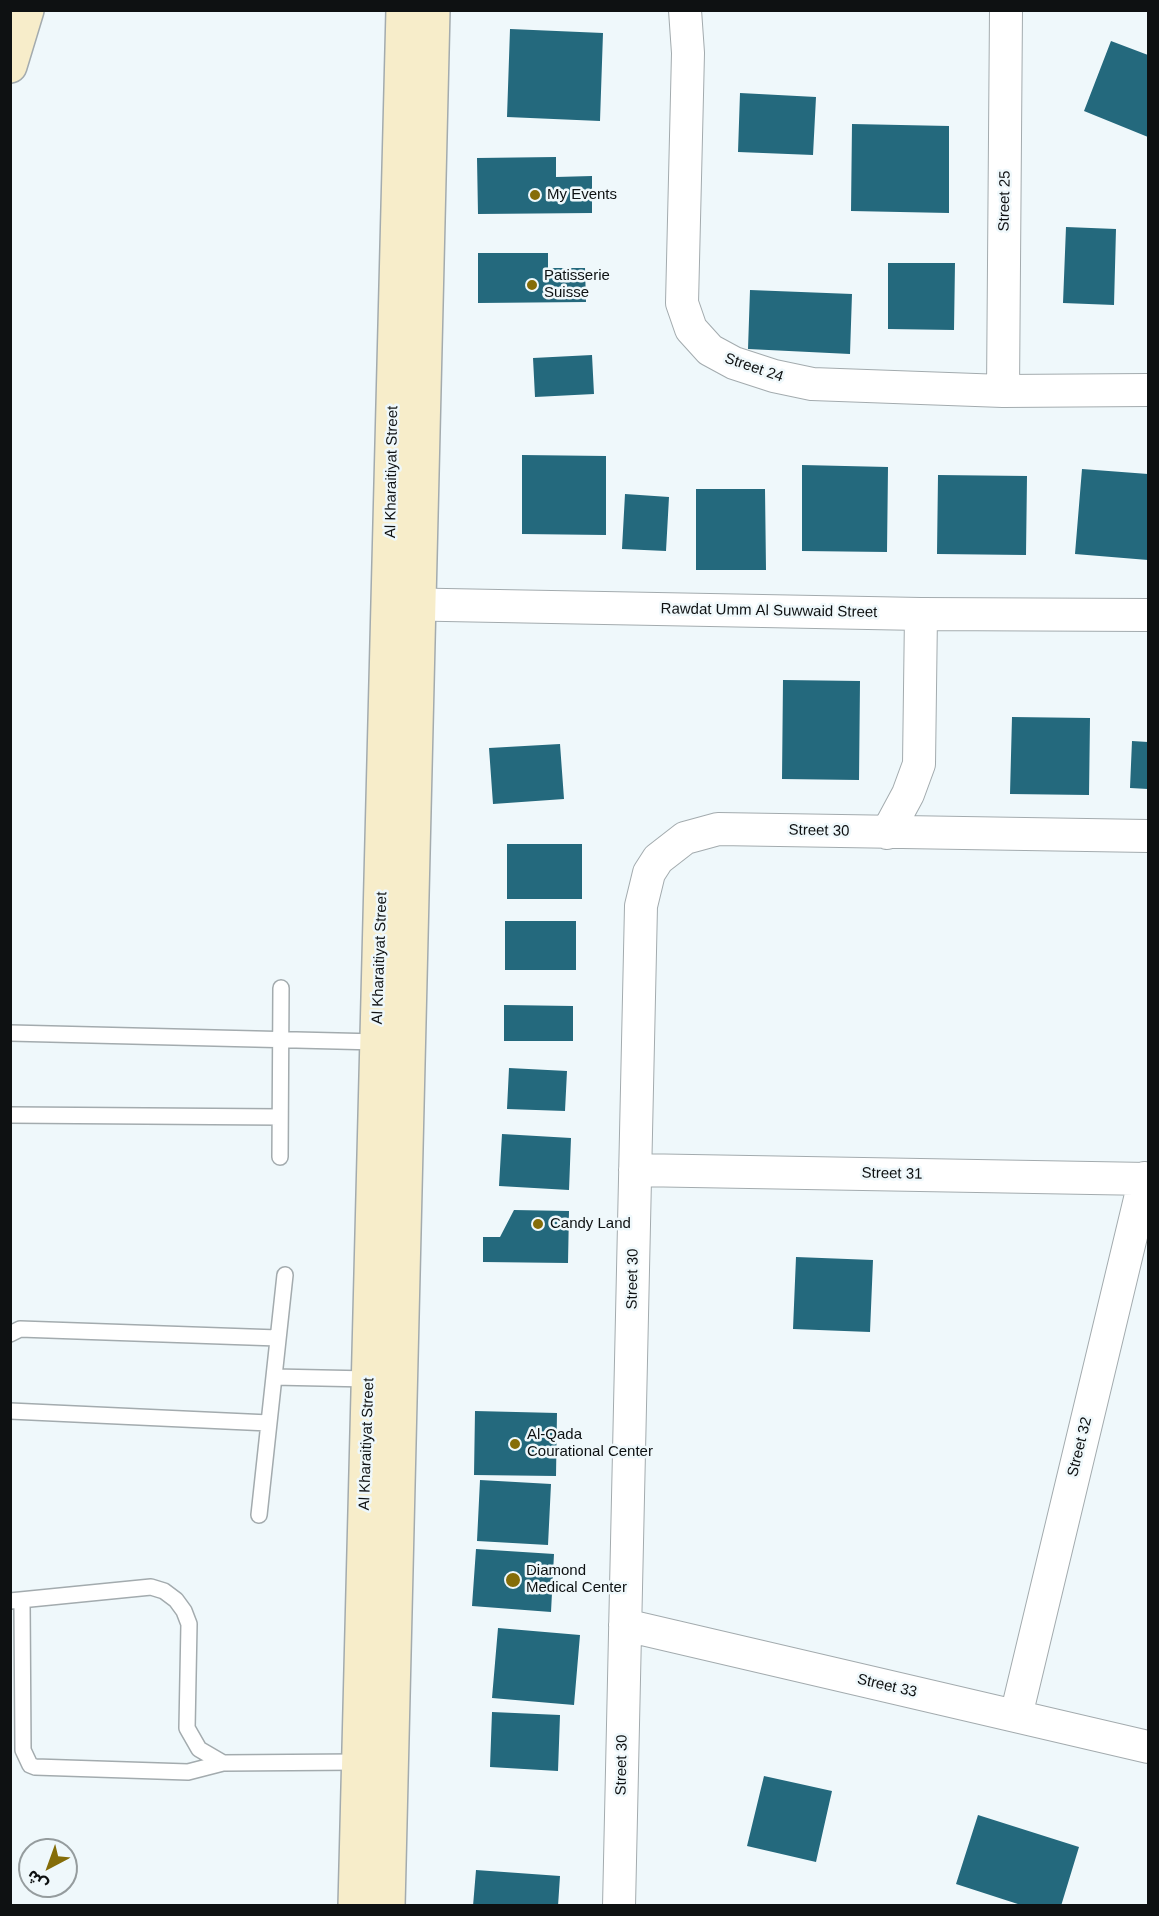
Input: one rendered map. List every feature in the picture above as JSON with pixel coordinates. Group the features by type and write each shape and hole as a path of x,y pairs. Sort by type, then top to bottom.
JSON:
{"street":[{"path":"10,66 27,10"},
{"name":"Al Kharaitiyat Street","path":"388,1905 404,604 403,10"},
{"name":"Al Kharaitiyat Street","path":"355,1905 378,1042 404,604 433,10"},
{"name":"Street 24","path":"685,10 688,53 682,303 691,329 710,350 734,363 774,376 812,384 1003,391 1149,390"},
{"name":"Street 25","path":"1003,391 1006,10"},
{"name":"Rawdat Umm Al Suwwaid Street","path":"404,604 921,614 1149,615"},
{"path":"887,833 908,794 919,764 921,614"},
{"name":"Street 30","path":"619,1905 641,906 649,873 658,859 685,838 718,829 1149,836"},
{"name":"Street 31","path":"635,1170 1147,1179"},
{"name":"Street 32","path":"1016,1716 1147,1179"},
{"name":"Street 33","path":"625,1625 1149,1747"}],"lane":[{"path":"280,988 280,1157"},
{"path":"10,1033 378,1042"},
{"path":"10,1115 280,1117"},
{"path":"259,1515 285,1275"},
{"path":"10,1334 20,1329 278,1338"},
{"path":"274,1377 311,1380 369,1379"},
{"path":"10,1411 269,1423"},
{"path":"223,1763 199,1749 188,1728 189,1624 176,1600 164,1591 151,1587 16,1601 23,1750 30,1765 188,1772 223,1763 358,1762"}],"building":[{"path":"510,29 603,33 600,121 507,117"},
{"path":"1111,41 1148,55 1148,137 1084,111"},
{"path":"740,93 816,97 813,155 738,152"},
{"path":"852,124 949,126 949,213 851,211"},
{"name":"My Events","path":"556,157 556,177 592,176 592,213 478,214 477,158"},
{"path":"1066,227 1116,229 1114,305 1063,303"},
{"name":"Patisserie Suisse","path":"478,253 548,253 548,268 585,268 586,302 478,303"},
{"path":"888,263 955,263 954,330 888,329"},
{"path":"750,290 852,294 850,354 748,349"},
{"path":"592,355 594,394 535,397 533,358"},
{"path":"522,455 606,456 606,535 522,534"},
{"path":"802,465 888,467 887,552 802,551"},
{"path":"1082,469 1148,474 1148,560 1075,554"},
{"path":"938,475 1027,476 1026,555 937,554"},
{"path":"696,489 765,489 766,570 696,570"},
{"path":"625,494 669,497 666,551 622,549"},
{"path":"783,680 860,681 859,780 782,779"},
{"path":"1012,717 1090,718 1089,795 1010,794"},
{"path":"1132,741 1148,742 1148,789 1130,788"},
{"path":"560,744 564,799 493,804 489,748"},
{"path":"507,844 582,844 582,899 507,899"},
{"path":"505,921 576,921 576,970 505,970"},
{"path":"504,1005 573,1006 573,1041 504,1041"},
{"path":"509,1068 567,1071 565,1111 507,1109"},
{"path":"502,1134 571,1138 569,1190 499,1186"},
{"name":"Candy Land","path":"514,1210 569,1211 568,1263 483,1262 483,1237 500,1237"},
{"path":"796,1257 873,1260 870,1332 793,1329"},
{"name":"Al-Qada Courational Center","path":"475,1411 557,1413 556,1476 474,1475"},
{"name":"Diamond Medical Center","path":"480,1480 551,1484 548,1545 477,1541"},
{"name":"Diamond Medical Center","path":"476,1549 554,1554 551,1612 472,1606"},
{"path":"498,1628 580,1635 574,1705 492,1698"},
{"path":"492,1712 560,1715 558,1771 490,1767"},
{"path":"764,1776 832,1791 816,1862 747,1846"},
{"path":"978,1815 1079,1847 1061,1906 1024,1906 956,1884"},
{"path":"476,1870 560,1876 558,1906 473,1906"}],"place":[{"name":"My Events","path":"535,195"},
{"name":"Patisserie Suisse","path":"532,285"},
{"name":"Candy Land","path":"538,1224"},
{"name":"Al-Qada Courational Center","path":"515,1444"},
{"name":"Diamond Medical Center","path":"513,1580"}]}
